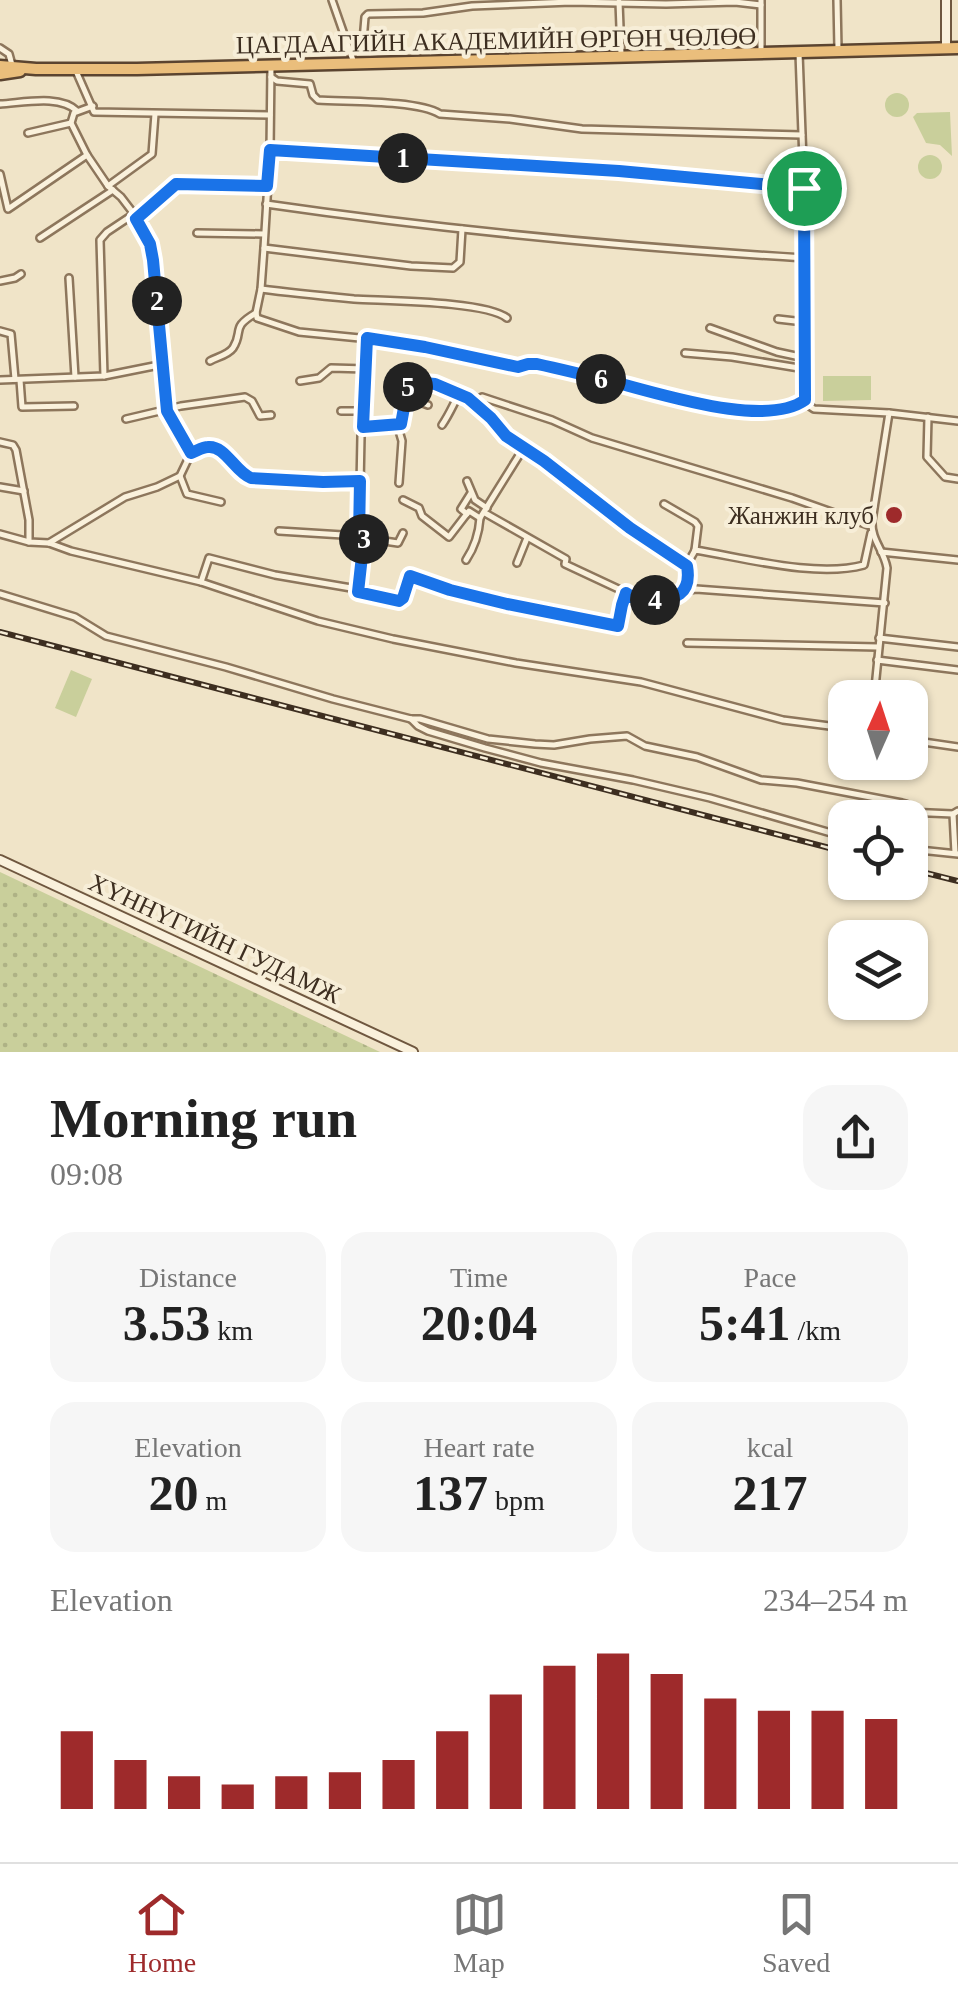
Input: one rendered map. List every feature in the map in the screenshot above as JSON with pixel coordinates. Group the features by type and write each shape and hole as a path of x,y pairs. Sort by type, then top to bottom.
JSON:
{"highway":[{"name":"ЦАГДААГИЙН АКАДЕМИЙН ӨРГӨН ЧӨЛӨӨ","path":"0,74 76,68 271,71 354,64 952,49"},
{"name":"ЦАГДААГИЙН АКАДЕМИЙН ӨРГӨН ЧӨЛӨӨ","path":"6,66 36,69"}],"main road":[{"path":"946,0 952,49"},
{"name":"ХҮННҮГИЙН ГУДАМЖ","path":"0,860 414,1052"}],"street":[{"path":"332,0 354,64"},
{"path":"456,8 464,0"},
{"path":"837,0 838,52"},
{"path":"351,51 364,41 366,14 423,14 555,2 735,2 761,3 761,54"},
{"path":"619,2 622,56"},
{"path":"0,48 8,54 6,66"},
{"path":"799,53 805,400 814,409 958,421"},
{"path":"76,68 94,112 270,115"},
{"path":"271,71 277,81 310,84 318,100 404,106 440,114 510,118 582,129 802,136"},
{"path":"271,71 270,150 257,318 298,332 425,347 518,367 537,364 710,407 764,412 805,400"},
{"path":"0,104 58,102 77,111"},
{"path":"92,106 77,111 71,122 87,156 135,217 150,244 167,411 191,453"},
{"path":"40,238 152,154 155,114"},
{"path":"28,133 71,122"},
{"path":"270,150 619,171 804,188"},
{"path":"0,174 6,212 87,156"},
{"path":"104,376 100,240 176,184 267,186"},
{"path":"266,204 462,230 804,258"},
{"path":"264,248 453,268 460,262 462,230"},
{"path":"197,233 264,234"},
{"path":"0,281 21,274"},
{"path":"69,278 75,377"},
{"path":"261,289 476,308 506,318"},
{"path":"210,361 228,353 238,328 256,313"},
{"path":"778,319 805,322"},
{"path":"710,328 805,358"},
{"path":"0,331 12,334 22,407 74,406"},
{"path":"357,589 367,338"},
{"path":"684,353 805,369"},
{"path":"0,380 104,376 164,364"},
{"path":"300,381 319,378 331,368 366,369"},
{"path":"363,427 401,424 408,386 414,382 435,384 460,394 474,402 522,449 687,566"},
{"path":"442,425 460,394"},
{"path":"406,396 428,405"},
{"path":"126,419 181,406 245,398 252,401 260,416 271,415"},
{"path":"474,402 482,398 552,420 592,438 792,498 871,529 887,568 875,680"},
{"path":"340,411 364,411"},
{"path":"695,550 811,569 864,566 890,413"},
{"path":"928,417 926,457 945,477 958,479"},
{"path":"397,424 402,441 399,482"},
{"path":"0,442 13,445 16,450 29,542"},
{"path":"49,543 125,497 157,488 180,476 191,453 209,446 222,452 242,475 251,478 360,481"},
{"path":"466,560 483,513 522,449"},
{"path":"180,476 187,494 221,502"},
{"path":"467,481 483,513"},
{"path":"0,487 24,490"},
{"path":"467,514 461,509 471,493"},
{"path":"403,500 418,508 448,537 469,512 483,513 566,559 565,564 634,598 667,601 696,589 885,603"},
{"path":"664,504 698,526 695,550 687,566 690,580 684,591"},
{"path":"279,531 398,543 402,532"},
{"path":"0,534 201,582 318,621 392,639 507,662 640,682 782,720 828,726"},
{"path":"518,563 527,538"},
{"path":"881,552 958,560"},
{"path":"201,582 208,558 399,601 410,576 507,604 618,626 626,593"},
{"path":"0,594 75,617 106,636 494,741 544,745 627,736 645,746 698,756 761,780 796,782 902,803 906,804 907,812 955,813 956,854 928,851"},
{"path":"879,638 958,647"},
{"path":"686,643 878,647"},
{"path":"877,660 958,670"},
{"path":"411,719 428,731 484,748 710,798 828,832"},
{"path":"928,743 958,747"}],"green space":[{"path":"897,93 909,105 897,117 885,105"},
{"path":"950,112 952,156 940,145 926,143 913,117 917,113"},
{"path":"930,155 942,167 930,179 918,167"},
{"path":"823,376 871,376 871,400 823,401"},
{"path":"71,670 92,679 76,717 55,708"},
{"path":"0,872 380,1052 0,1052"}],"railway":[{"path":"0,632 828,848"},
{"path":"928,874 958,881"}],"place":[{"name":"Жанжин клуб","path":"894,515"}],"route":[{"path":"270,150 619,171 804,188 802,403 764,412 710,407 537,364 518,367 367,338 363,427 401,424 410,383 435,384 468,398 522,449 687,566 690,580 684,591 667,601 634,598 626,593 618,626 507,604 410,576 399,601 358,592 364,538 359,536 360,481 242,475 215,448 209,446 191,453 167,411 153,260 150,244 136,219 176,184 267,186 270,150"}]}
